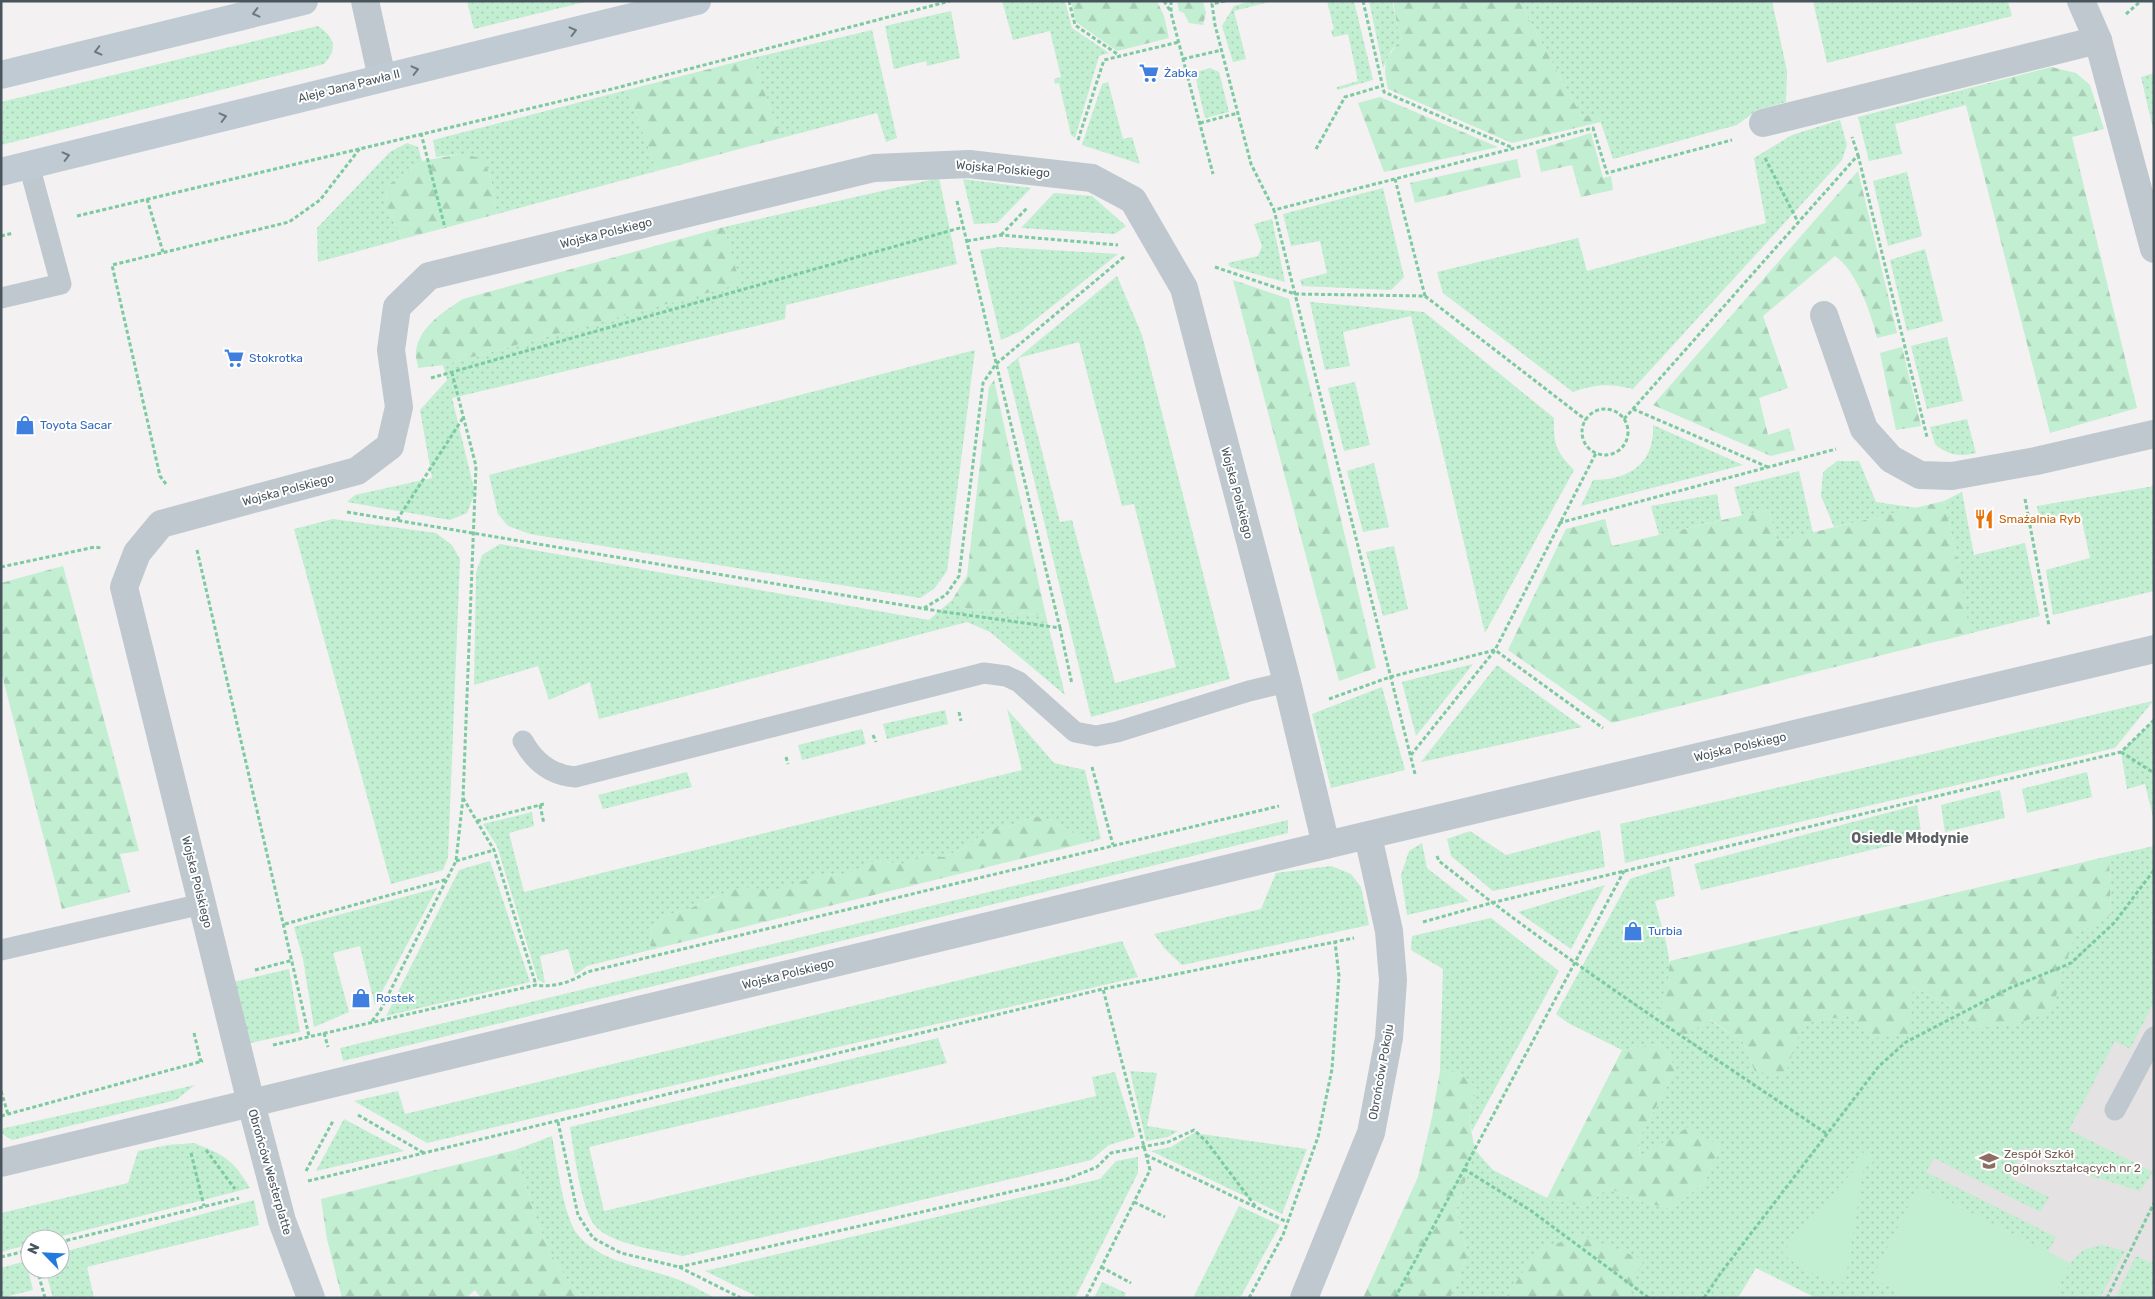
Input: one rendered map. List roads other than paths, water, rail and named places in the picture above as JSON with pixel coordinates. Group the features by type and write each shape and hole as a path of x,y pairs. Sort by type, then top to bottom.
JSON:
{"main road":[{"path":"1,75 304,1"},
{"name":"Aleje Jana Pawła II","path":"1,172 696,1"}],"street":[{"path":"365,1 382,78"},
{"path":"2081,1 2098,40 2154,249"},
{"path":"1757,127 1843,103 2098,40"},
{"name":"Wojska Polskiego","path":"251,1103 124,587 137,553 161,524 357,471 390,446 399,407 392,350 397,308 429,276 874,168 969,164 1092,178 1134,200 1150,243 1184,288 1287,682 1326,844"},
{"path":"1824,314 1864,429 1891,459 1920,475 1952,476 2018,464 2154,434"},
{"name":"Wojska Polskiego","path":"1,1163 1326,844 1368,836 2154,649"},
{"name":"Obrońców Pokoju","path":"1304,1298 1371,1133 1389,1038 1393,980 1389,931 1368,836"},
{"name":"Obrońców Westerplatte","path":"251,1103 287,1186 282,1221 311,1298"}],"lane":[{"path":"1,298 61,284 29,165"},
{"path":"523,741 534,757 548,769 564,776 584,776 984,673 1006,676 1019,682 1046,704 1066,725 1083,735 1096,736 1117,732 1249,691 1287,682"},
{"path":"1,950 202,904"},
{"path":"2115,1110 2154,1037"}],"place":[{"name":"Żabka","path":"1149,73"},
{"name":"Stokrotka","path":"234,358"},
{"name":"Toyota Sacar","path":"25,425"},
{"name":"Smażalnia Ryb","path":"1984,519"},
{"name":"Turbia","path":"1633,931"},
{"name":"Rostek","path":"361,998"},
{"name":"Zespół Szkół Ogólnokształcących nr 2","path":"1989,1161"}],"district":[{"name":"Osiedle Młodynie","path":"1910,838"}]}
